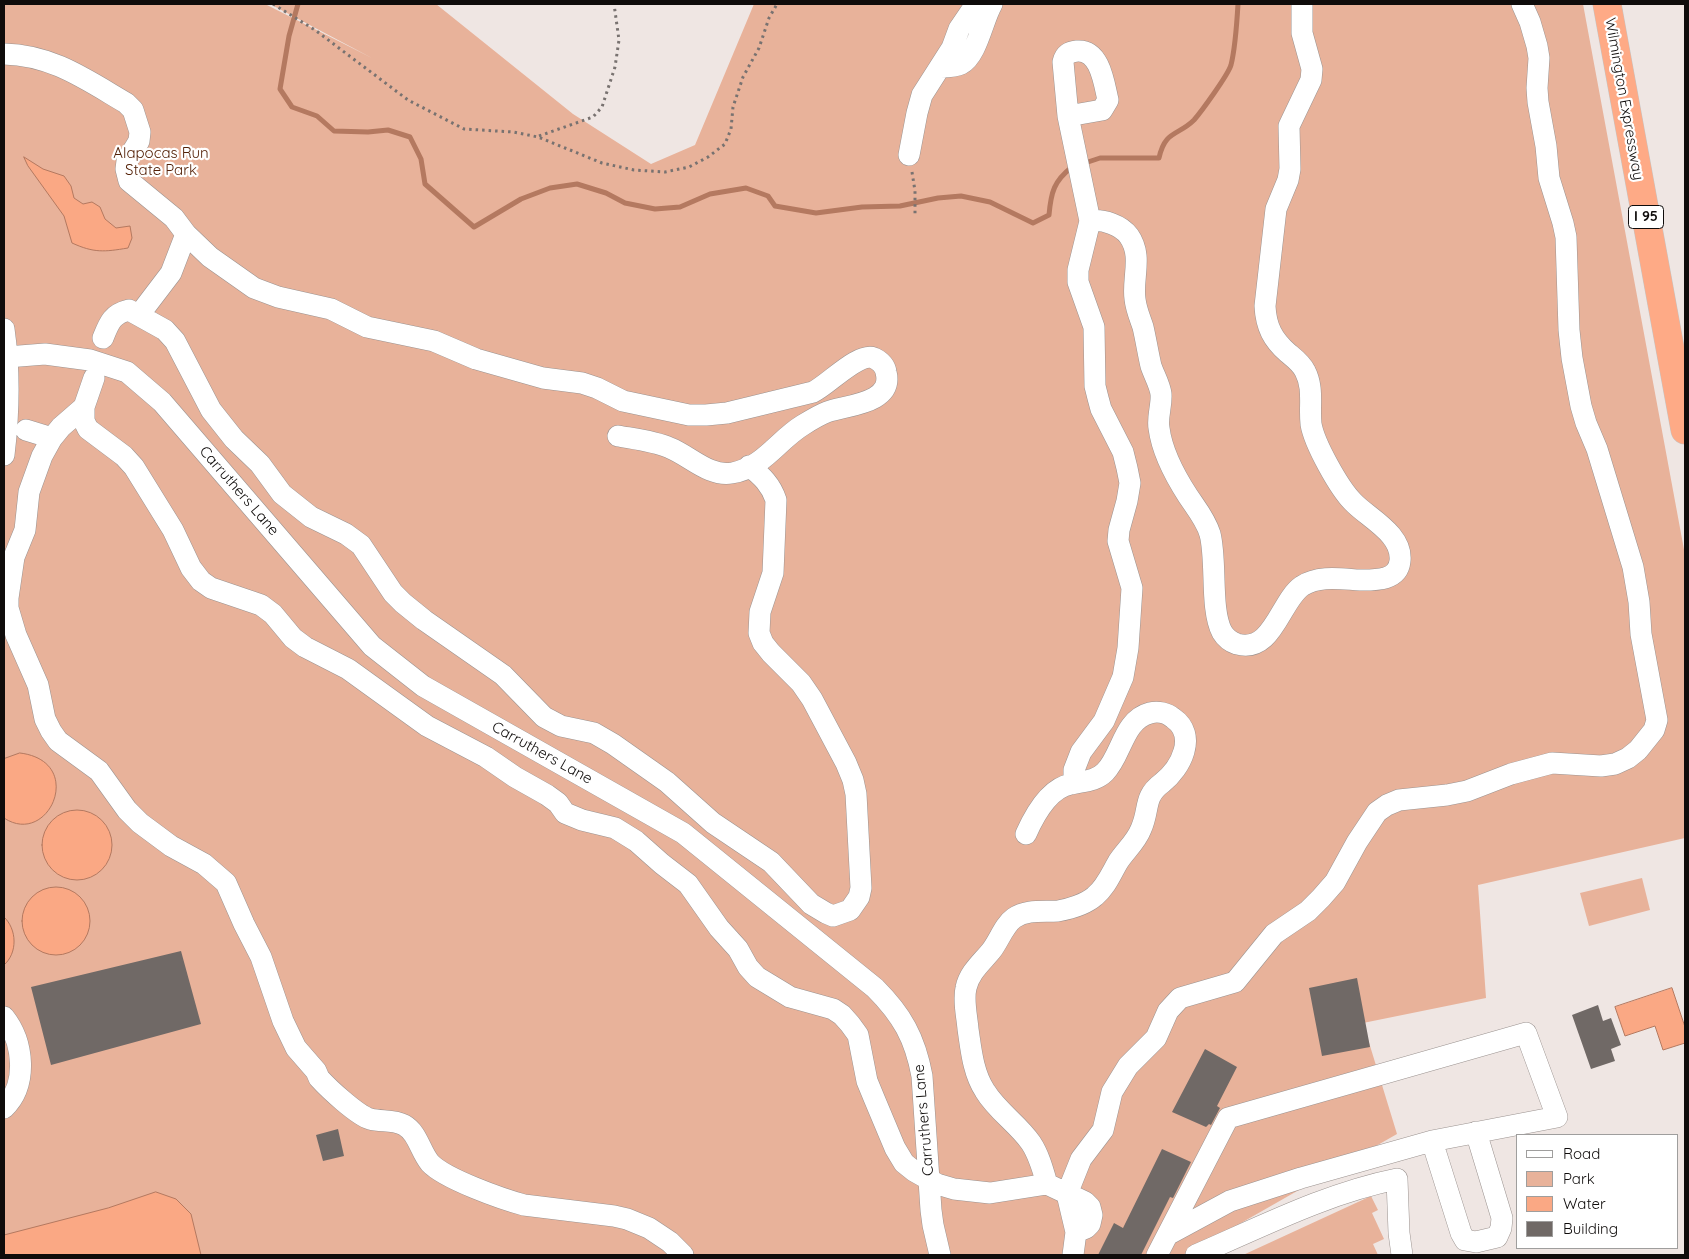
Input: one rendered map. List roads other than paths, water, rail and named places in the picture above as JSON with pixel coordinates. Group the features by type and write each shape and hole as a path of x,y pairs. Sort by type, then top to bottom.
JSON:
{"highway":[{"name":"Wilmington Expressway","path":"1606,4 1685,430"}],"street":[{"path":"909,155 922,96 952,48 959,29 976,4"},
{"path":"940,68 961,64 966,59 972,51 992,4"},
{"path":"1090,221 1098,220 1110,223 1128,235 1134,246 1137,272 1135,299 1160,392 1159,428 1168,458 1177,477 1210,532 1217,611 1222,632 1227,639 1236,644 1248,645 1256,642 1272,630 1292,596 1301,586 1310,582 1331,578 1379,580 1389,577 1395,572 1400,561 1400,553 1397,546 1379,522 1352,501 1326,460 1312,424 1310,383 1306,372 1302,365 1274,340 1266,319 1266,298 1276,209 1290,170 1289,126 1311,80 1312,69 1302,33 1302,4"},
{"path":"1067,1194 1081,1159 1103,1130 1109,1100 1116,1085 1128,1066 1156,1038 1168,1011 1180,998 1235,982 1274,934 1308,911 1335,882 1357,842 1377,812 1399,800 1467,791 1511,774 1552,763 1601,766 1615,764 1628,758 1638,750 1654,730 1657,720 1641,634 1637,584 1597,449 1586,423 1574,368 1569,330 1566,237 1549,178 1546,146 1538,102 1539,58 1537,46 1522,4"},
{"path":"4,54 30,56 70,70 126,103 133,110 140,132 139,141 127,161 126,169 129,182 174,218 186,234 210,257 237,278 266,293 323,307 368,327 434,341 476,359 543,378 582,383 623,401 689,415 727,413 812,392 822,388 851,364 864,358 872,357 884,366 887,379 881,393 875,398 858,405 825,412 801,426 763,460 731,473 721,474 710,471 668,447 618,436"},
{"path":"1068,116 1090,221 1078,270 1078,282 1094,327 1095,386 1098,398 1101,409 1123,452 1130,483 1118,541 1132,588 1129,640 1124,677 1104,721 1081,752 1074,770 1074,783"},
{"path":"139,316 171,273 186,234"},
{"path":"104,338 107,328 115,315 129,310 165,330 175,341 211,410 234,438 260,464 282,494 311,517 346,534 361,545 393,593 404,603 424,620 504,675 537,711 550,722 602,736 667,782 704,816 771,862 811,904 833,916 850,910 859,897 861,888 856,794 846,763 812,699 801,683 771,652 759,633 760,612 773,573 776,500 772,489 765,479 749,466"},
{"path":"4,330 7,357 7,424 4,455"},
{"name":"Carruthers Lane","path":"7,357 45,354 90,360 127,372 162,402 372,646 423,686 683,833 875,988 894,1008 905,1024 916,1048 922,1076 933,1225 940,1255"},
{"path":"94,378 84,407 84,421 88,429 124,456 134,467 173,530 191,568 201,581 211,588 261,604 305,647 348,669 426,726 486,757 515,777 547,795 558,803 565,813 582,820 615,828 626,834 688,884 757,977 790,997 816,1003 842,1015 858,1035 868,1081 895,1148 904,1163 929,1180 954,1189 990,1193 1047,1184 1088,1204 1092,1211 1090,1224 1076,1232 1073,1255"},
{"path":"84,407 61,427 42,456 29,492 26,514 27,523 14,557 8,598 8,608 16,635 38,686 45,719 51,731 58,740 100,771 127,810 156,837 204,864 226,883 261,957 283,1021 296,1048 316,1071 319,1078 360,1114 370,1119 396,1122 406,1126 413,1132 428,1160 450,1176 511,1202 614,1216 639,1223 670,1242 683,1255"},
{"path":"26,430 52,438"},
{"path":"1026,834 1036,814 1045,802 1065,785 1093,780 1102,775 1111,764 1133,724 1144,714 1154,712 1169,715 1178,721 1185,732 1186,743 1179,765 1170,777 1153,791 1139,833 1102,889 1095,897 1070,908 1037,911 1015,917 1008,923 994,947 974,970 966,989 965,1004 977,1073 993,1104 1030,1142 1040,1161 1047,1184"},
{"path":"4,1017 16,1040 22,1062 17,1088 11,1101 4,1108"},
{"path":"1157,1255 1228,1118 1526,1033 1557,1117 1432,1141 1301,1178 1230,1202 1169,1234"},
{"path":"1432,1141 1461,1233 1465,1240 1476,1242 1497,1237 1502,1228 1502,1218 1476,1132"},
{"path":"1397,1150 1399,1233 1402,1255"},
{"path":"1196,1255 1330,1199 1365,1186 1397,1179"}],"water":[{"path":"24,157 43,169 64,176 71,186 74,198 83,204 92,202 100,207 105,219 116,228 130,226 132,238 128,248 99,251 72,243 64,216 28,166"},
{"path":"20,753 40,759 52,771 56,785 54,800 47,813 35,822 20,824 4,818 4,759"},
{"path":"77,810 90,813 102,820 109,832 112,845 109,858 102,870 90,877 77,880 64,877 52,870 45,858 42,845 45,832 52,820 64,813"},
{"path":"56,887 69,890 80,897 87,908 90,921 87,934 80,945 69,952 56,955 43,952 32,945 25,934 22,921 25,908 32,897 43,890"},
{"path":"4,917 13,934 14,948 9,960 4,965"},
{"path":"1672,988 1685,1027 1685,1043 1663,1050 1655,1026 1625,1036 1615,1007"},
{"path":"156,1192 176,1199 191,1214 201,1255 4,1255 4,1235 108,1208"}],"waterway":[{"path":"298,4 289,36 280,89 292,107 317,116 334,131 368,132 388,130 410,137 421,159 425,184 474,227 521,199 550,188 577,184 606,193 625,203 655,209 680,207 710,194 746,188 768,196 775,206 816,213 862,207 900,206 938,198 961,196 990,202 1033,223 1049,215 1054,188 1061,177 1072,167"},
{"path":"1082,164 1100,158 1159,158 1168,138 1194,120 1229,70 1234,51 1238,4"}],"park label":[{"name":"Alapocas Run State Park","path":"161,162"}]}
